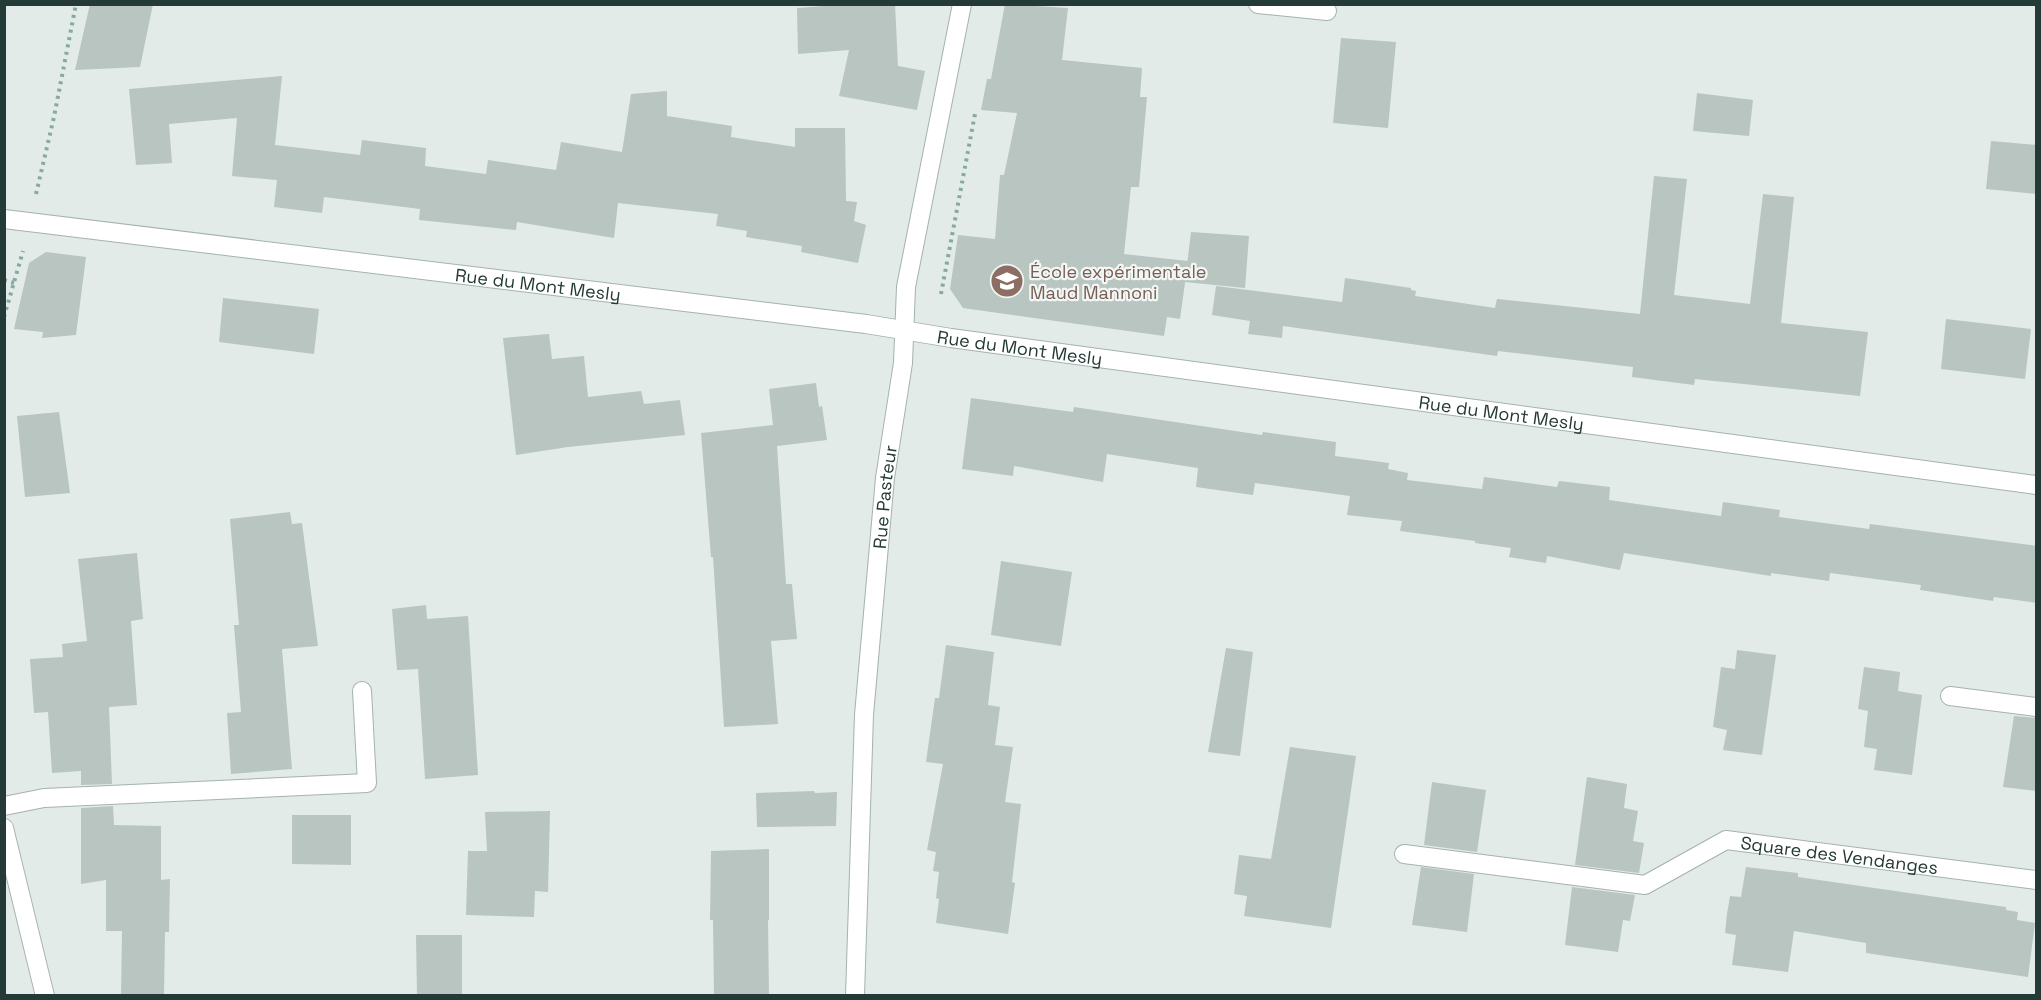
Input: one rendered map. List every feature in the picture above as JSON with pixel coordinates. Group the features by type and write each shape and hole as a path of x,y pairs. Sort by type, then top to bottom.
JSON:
{"street":[{"name":"Rue Pasteur","path":"855,996 864,715 885,478 903,363 906,287 962,4"},
{"path":"1258,4 1327,10"},
{"name":"Rue du Mont Mesly","path":"4,219 854,322 2037,485"},
{"path":"4,806 44,798 367,783 362,691"},
{"path":"1950,696 2037,707"},
{"path":"4,828 45,996"},
{"name":"Square des Vendanges","path":"1404,854 1645,885 1726,840 2037,880"}],"path":[{"path":"33,205 54,117 76,4"},
{"path":"941,294 976,109"},
{"path":"4,316 24,247"},
{"path":"4,280 14,283"}],"building":[{"path":"90,4 153,4 140,67 75,70"},
{"path":"850,4 895,4 898,66 925,71 917,110 839,96 849,50 798,54 797,8"},
{"path":"1005,4 1068,8 1062,60 1142,68 1140,97 1147,97 1139,187 1131,187 1124,254 1188,261 1180,319 1167,317 1164,336 963,308 950,289 958,235 995,239 1000,175 1004,175 1017,113 981,110 987,79 991,79"},
{"path":"1341,38 1396,42 1388,128 1333,123"},
{"path":"282,76 275,145 360,155 362,140 426,148 425,166 486,174 488,160 556,170 561,142 622,152 631,94 667,91 667,116 732,126 731,137 795,147 795,128 845,128 846,201 857,202 854,221 866,225 858,263 801,252 802,246 746,237 747,231 716,226 718,214 618,203 614,238 517,222 516,230 419,220 420,209 324,197 322,213 274,207 277,180 232,176 237,118 169,124 172,163 136,165 129,89"},
{"path":"1697,93 1753,100 1749,136 1693,131"},
{"path":"1991,141 2037,145 2037,194 1986,189"},
{"path":"1654,176 1687,179 1674,295 1750,304 1763,194 1794,197 1781,323 1868,332 1860,396 1695,379 1694,385 1632,377 1633,367 1498,351 1497,356 1283,326 1282,338 1248,334 1250,321 1212,315 1216,286 1342,302 1345,278 1411,288 1416,291 1415,296 1495,308 1497,299 1640,314"},
{"path":"1191,232 1249,236 1245,288 1185,282"},
{"path":"46,252 86,257 76,335 42,338 43,332 14,329 29,263"},
{"path":"223,298 319,309 314,354 219,342"},
{"path":"1946,319 2031,329 2025,379 1941,369"},
{"path":"549,334 552,359 584,356 588,397 641,391 644,404 680,400 685,435 568,447 516,455 503,338"},
{"path":"816,383 827,440 777,446 786,584 792,584 797,639 771,641 778,724 724,727 713,557 711,557 701,433 773,425 769,389"},
{"path":"971,398 1073,412 1074,407 1262,435 1263,432 1336,442 1335,456 1389,463 1388,469 1408,473 1407,480 1482,489 1484,477 1557,487 1559,481 1610,487 1609,500 1721,516 1723,502 1780,510 1779,517 1869,529 1870,524 2037,546 2037,603 1994,597 1993,601 1920,590 1921,585 1830,573 1829,581 1771,573 1771,576 1624,553 1620,570 1547,556 1546,563 1509,557 1511,548 1400,531 1402,521 1347,515 1350,496 1255,483 1253,495 1196,487 1198,468 1107,454 1103,482 1014,466 1013,476 962,469"},
{"path":"59,412 70,493 25,497 17,416"},
{"path":"290,512 292,524 302,523 318,646 282,649 292,769 231,774 227,713 241,712 234,625 239,625 230,519"},
{"path":"137,553 143,619 131,621 137,705 109,707 112,784 81,785 81,771 52,773 48,712 34,713 30,659 63,657 62,644 87,641 78,559"},
{"path":"1001,561 1072,572 1061,646 991,635"},
{"path":"426,605 427,619 468,616 478,775 425,779 418,669 397,670 392,609"},
{"path":"946,645 994,652 988,705 1000,707 995,745 1013,747 1005,802 1021,804 1012,882 1015,883 1008,934 936,923 939,872 933,871 936,852 927,850 943,764 926,762 935,698 939,698"},
{"path":"1226,648 1253,652 1240,756 1208,752"},
{"path":"1737,650 1776,655 1762,755 1723,750 1727,730 1713,727 1721,667 1735,669"},
{"path":"1864,667 1900,672 1898,691 1922,695 1912,775 1874,770 1877,749 1864,747 1868,711 1858,709"},
{"path":"2014,716 2037,718 2037,791 2003,787"},
{"path":"1290,747 1356,756 1331,928 1244,916 1247,896 1234,894 1239,855 1271,859"},
{"path":"1587,777 1627,784 1624,808 1638,811 1633,841 1644,843 1639,873 1575,865"},
{"path":"1432,782 1486,790 1477,852 1424,845"},
{"path":"814,791 815,793 837,792 836,826 757,827 756,793"},
{"path":"113,806 114,825 161,826 161,880 170,879 169,932 165,932 164,996 121,996 122,931 106,931 106,880 81,884 81,808"},
{"path":"550,811 548,892 535,891 534,917 466,915 468,851 487,851 485,812"},
{"path":"292,815 351,815 351,865 292,864"},
{"path":"769,849 769,996 714,996 713,920 710,920 711,851"},
{"path":"1421,867 1474,874 1467,932 1412,925"},
{"path":"1746,867 1798,873 1798,877 2006,907 2006,910 2018,912 2017,920 2035,923 2028,977 1866,953 1866,943 1794,931 1788,972 1732,965 1736,935 1725,933 1727,914 1730,896 1741,897"},
{"path":"1572,887 1635,895 1630,921 1623,920 1618,952 1565,945"},
{"path":"416,935 462,935 462,996 417,996"}],"place":[{"name":"École expérimentale Maud Mannoni","path":"1007,281"}]}
